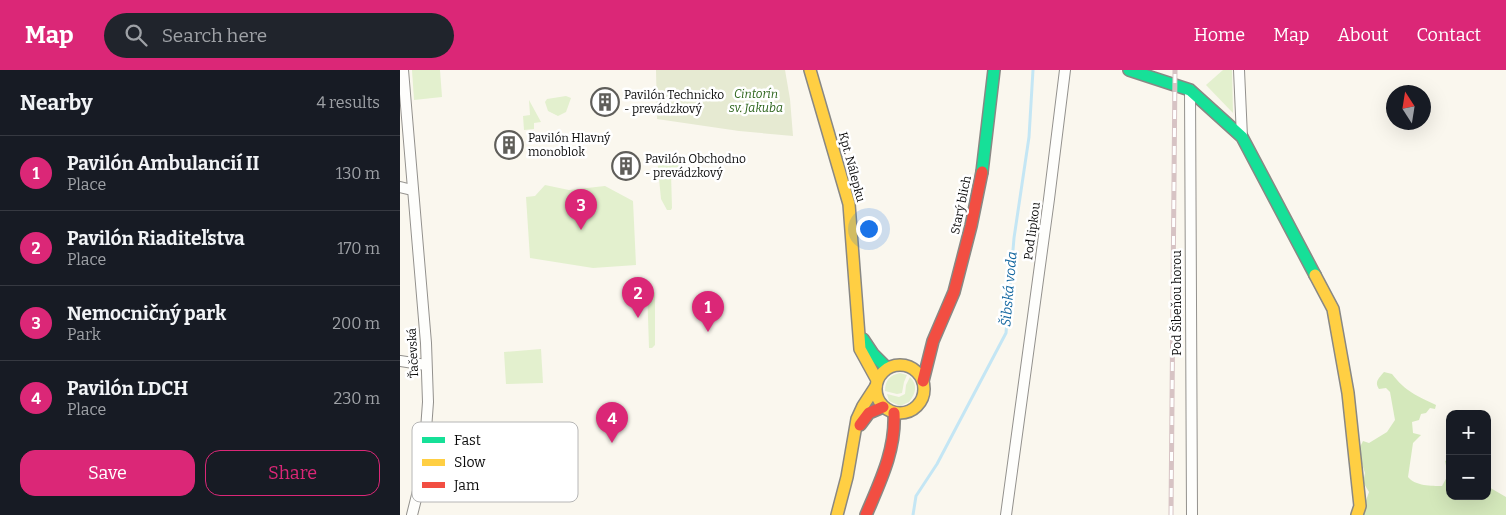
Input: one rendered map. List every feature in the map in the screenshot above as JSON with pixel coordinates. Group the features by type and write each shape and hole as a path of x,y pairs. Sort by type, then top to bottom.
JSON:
{"street":[{"name":"Ťačevská","path":"403,70 426,343 428,402 427,422"},
{"name":"Kpt. Nálepku","path":"810,70 849,204 860,349 876,383"},
{"name":"Starý blich","path":"923,381 933,341 954,292 971,226 982,174 994,70"},
{"name":"Pod lipkou","path":"1006,515 1047,218 1065,70"},
{"path":"1129,70 1190,90 1242,137 1333,310 1348,393 1360,506 1357,515"},
{"path":"1239,70 1242,137"},
{"name":"Pod Šibeňou horou","path":"1190,90 1192,515"},
{"path":"400,187 412,190"},
{"path":"858,332 873,354 887,368"},
{"name":"Starý blich","path":"906,365 933,341"},
{"path":"400,361 426,365"},
{"path":"837,515 847,477 856,419 863,406 872,396 876,383 887,368 906,365 913,368 919,374 923,381 924,395 892,446"},
{"path":"876,383 878,401 883,407 894,413 900,413 908,420"},
{"path":"854,434 863,418 877,408 883,407"},
{"path":"866,515 892,446 896,423 894,413"},
{"name":"Ťačevská","path":"412,515 415,502"}],"green space":[{"path":"412,70 440,70 442,97 414,100"},
{"name":"Cintorín sv. Jakuba","path":"656,70 785,70 793,136 739,131 657,119"},
{"path":"1223,70 1232,70 1233,113 1206,85"},
{"path":"566,96 571,98 566,112 558,116 548,111 545,102 547,99"},
{"path":"529,100 541,122 534,123 534,129 524,130 523,116 530,115"},
{"path":"657,158 683,166 684,172 671,173 671,210 667,210 661,199"},
{"path":"545,185 569,190 605,186 633,201 636,265 593,268 530,258 526,197 535,196"},
{"path":"637,281 646,281 655,293 655,345 652,348 649,348 647,286 637,287"},
{"path":"541,349 543,383 506,384 504,352"},
{"path":"1384,372 1392,374 1407,389 1436,405 1435,409 1430,408 1426,413 1421,414 1419,420 1412,422 1413,433 1421,435 1413,443 1408,477 1419,484 1429,486 1442,486 1446,479 1446,500 1491,500 1491,488 1506,497 1506,515 1361,515 1369,492 1363,482 1365,473 1359,449 1363,441 1369,443 1387,432 1395,420 1390,392 1386,388 1379,389 1378,380"},
{"path":"900,373 907,375 902,393 897,394 885,391 889,379 893,375"},
{"path":"910,377 915,389 909,402 900,406 889,401 887,394 899,397 905,394 906,385"}],"waterway":[{"name":"Šibská voda","path":"913,515 916,496 937,464 1006,333 1014,238 1029,137 1033,70"}],"railway":[{"path":"1171,515 1175,70"}],"traffic: fast":[{"path":"982,172 994,70"},
{"path":"1129,70 1190,90 1242,137 1315,275"},
{"path":"863,339 873,354 887,368"}],"traffic: slow":[{"path":"810,70 849,204 860,349 877,380"},
{"path":"1315,275 1333,309 1348,393 1360,506 1357,515"},
{"path":"895,365 905,365 917,372 924,384 924,389 924,394 917,406 905,413 895,413 887,409 880,402 876,394 876,384 880,376 887,369 895,365"},
{"path":"837,515 847,477 857,419 876,386"}],"traffic: jam":[{"path":"923,381 933,341 954,292 971,226 982,172"},
{"path":"860,425 869,413 883,407"},
{"path":"866,515 882,478 890,453 894,413"}],"place":[{"name":"Pavilón Technicko - prevádzkový","path":"605,102"},
{"name":"Pavilón Hlavný monoblok","path":"509,145"},
{"name":"Pavilón Obchodno - prevádzkový","path":"626,166"},
{"name":"Nemocničný park","path":"581,230"},
{"name":"Pavilón Riaditeľstva","path":"638,318"},
{"name":"Pavilón Ambulancií II","path":"708,332"},
{"name":"Pavilón LDCH","path":"612,443"}]}
